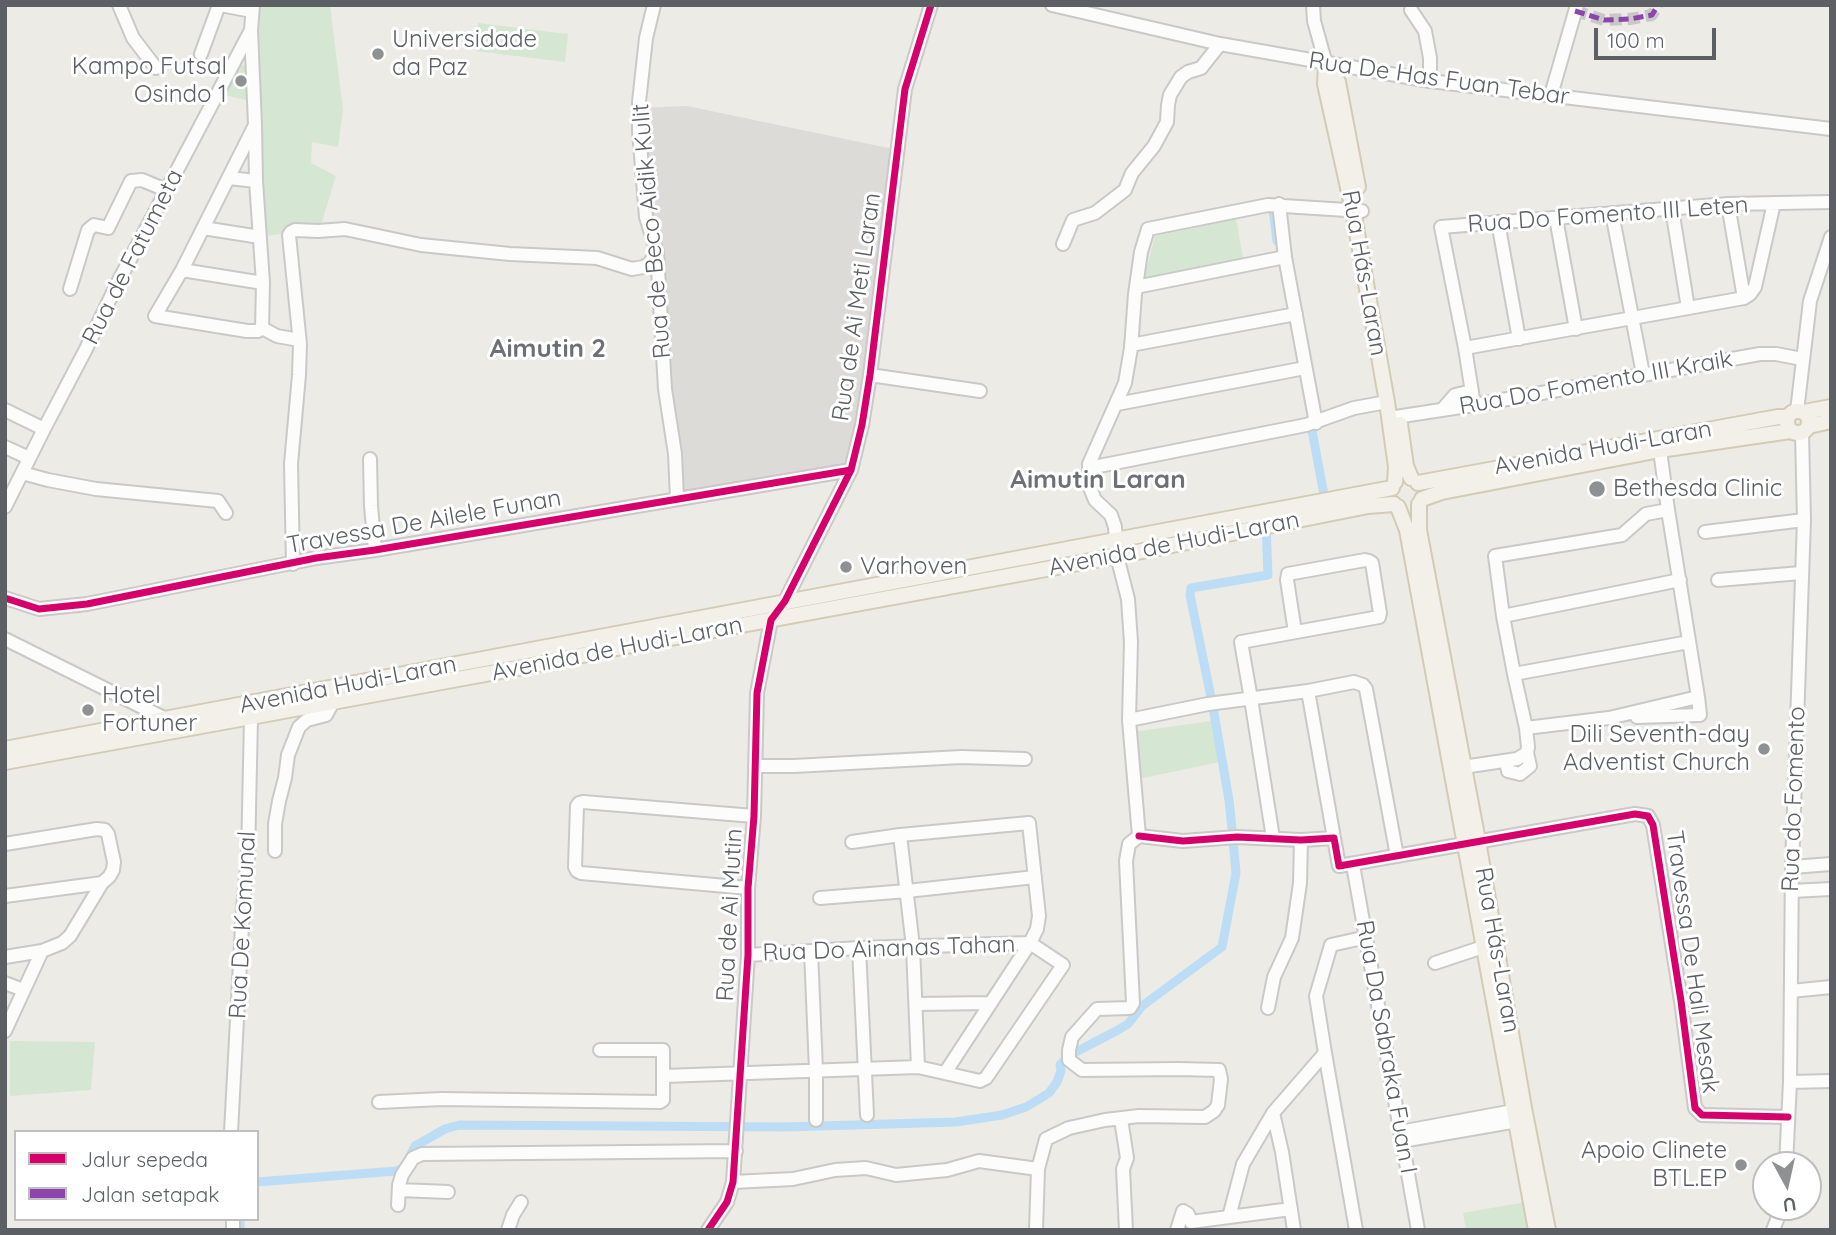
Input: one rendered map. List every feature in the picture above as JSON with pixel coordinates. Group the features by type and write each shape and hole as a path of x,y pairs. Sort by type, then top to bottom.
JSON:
{"main road":[{"name":"Rua Hás-Laran","path":"1326,64 1338,82 1387,402 1394,417 1394,485"},
{"name":"Rua Hás-Laran","path":"1358,211 1394,417 1406,466 1414,480"},
{"name":"Avenida Hudi-Laran","path":"1414,480 1778,416 1798,422 1831,407"},
{"path":"1420,501 1422,490 1414,480 1405,478 1394,485 1391,494 1396,506 1409,510 1420,501 1442,492 1798,422 1831,421"},
{"name":"Avenida Hudi-Laran","path":"5,749 1394,485"},
{"name":"Rua Hás-Laran","path":"1420,501 1419,530 1520,1115 1536,1230"},
{"name":"Avenida de Hudi-Laran","path":"5,762 1117,556 1368,506 1396,506"},
{"name":"Rua Hás-Laran","path":"1396,506 1407,530 1458,760"},
{"name":"Rua Hás-Laran","path":"1471,843 1483,947 1548,1230"}],"street":[{"path":"119,5 133,38 156,68"},
{"path":"201,54 220,5 253,8"},
{"name":"Rua de Beco Aidik Kulit","path":"654,5 646,38 639,121 646,216 657,252 665,389 675,454 677,499"},
{"name":"Rua de Ai Meti Laran","path":"785,601 851,470 870,375 905,89 931,5"},
{"name":"Rua De Has Fuan Tebar","path":"1052,5 1220,44 1430,82 1831,129"},
{"name":"Rua Hás-Laran","path":"1313,5 1314,21 1326,64"},
{"path":"1551,95 1577,5"},
{"name":"Rua de Fatumeta","path":"5,507 10,487 22,473 117,284 251,30 253,8"},
{"path":"1411,10 1425,31 1430,58 1430,82"},
{"path":"251,30 263,283 262,328"},
{"path":"1063,244 1073,220 1096,213 1125,190 1132,173 1154,146 1167,122 1170,95 1181,77 1201,68 1220,44"},
{"path":"255,125 182,270 155,316 247,331 258,331 262,328"},
{"path":"229,177 257,181"},
{"path":"70,289 88,230 94,225 108,228 131,181 142,180 166,190"},
{"name":"Rua Do Fomento III Leten","path":"1473,398 1441,227 1728,204 1831,202"},
{"path":"1465,348 1744,298 1751,294 1755,287 1774,203"},
{"path":"1273,204 1280,258 1311,424"},
{"path":"1116,539 1111,515 1094,500 1089,485 1089,464 1125,383 1141,252 1148,229 1273,204 1358,211"},
{"path":"1728,204 1744,298"},
{"path":"1672,209 1688,307"},
{"path":"1612,213 1643,374"},
{"path":"1556,218 1576,329"},
{"path":"1498,222 1519,339"},
{"path":"203,228 260,237"},
{"path":"293,564 291,464 299,375 299,340 289,236 291,232 345,229 421,245 510,254 597,258 632,269 649,264 657,252"},
{"name":"Rua do Fomento","path":"1787,1151 1796,990 1792,867 1804,520 1798,422 1802,359 1810,301 1831,237"},
{"path":"1136,287 1280,258"},
{"path":"182,270 263,283"},
{"path":"1131,345 1291,315"},
{"path":"262,328 277,336 299,340"},
{"name":"Rua Do Fomento III Kraik","path":"1394,417 1442,410 1455,395 1473,398 1760,354 1802,359"},
{"path":"1116,404 1301,370"},
{"path":"870,375 980,391"},
{"path":"1089,468 1311,424 1353,408 1387,402"},
{"path":"5,411 44,429"},
{"path":"5,447 29,458"},
{"path":"1527,728 1609,718 1698,697 1660,450"},
{"path":"370,459 375,550"},
{"name":"Travessa De Ailele Funan","path":"5,598 39,609 87,604 316,558 851,470"},
{"path":"22,473 96,489 218,502 226,513"},
{"path":"1458,760 1506,761 1517,759 1527,752 1527,728 1514,674 1494,558 1497,555 1622,535 1646,514 1668,510"},
{"path":"1705,531 1804,520"},
{"path":"1117,556 1128,599 1131,642 1129,720 1139,836"},
{"path":"1273,838 1241,642 1379,617 1372,563 1364,560 1288,574 1295,632"},
{"path":"1718,580 1801,573"},
{"path":"1503,616 1680,580"},
{"name":"Rua de Ai Mutin","path":"708,1230 727,1202 733,1182 748,955 748,888 754,816 757,694 771,620 785,601"},
{"path":"5,639 166,719"},
{"path":"1514,674 1689,642"},
{"path":"1129,720 1354,682 1363,685 1366,689 1397,856"},
{"path":"1308,691 1339,866 1471,843"},
{"path":"275,851 275,824 288,755 302,722 326,715 333,702"},
{"name":"Rua De Komunal","path":"231,1130 248,857 251,718"},
{"path":"755,766 961,757 1025,759"},
{"path":"748,888 581,873 575,867 577,806 583,802 754,816"},
{"name":"Travessa De Hali Mesak","path":"1471,843 1635,814 1648,816 1653,825 1695,1108 1702,1115 1788,1117"},
{"path":"852,842 1028,822 1039,916 1037,929 946,1073"},
{"path":"5,844 105,830 114,862 113,870 102,883 70,936 62,943 42,951 5,957"},
{"path":"900,835 913,947 918,1067"},
{"path":"1036,1230 1038,1169 1046,1139 1069,1128 1139,1116 1205,1117 1214,1111 1218,1104 1221,1079 1219,1070 1082,1070 1069,1055 1072,1037 1097,1009 1130,1008 1133,1003 1126,861 1129,844 1139,836 1183,841 1232,837 1301,840 1334,838"},
{"path":"1268,1008 1275,977 1292,938 1300,883 1301,840"},
{"path":"1792,867 1831,864"},
{"name":"Rua Da Sabraka Fuan I","path":"1353,865 1418,1230"},
{"path":"820,898 1035,877"},
{"path":"5,896 102,883"},
{"path":"1792,891 1831,890"},
{"path":"1356,1230 1316,996 1331,945 1367,937"},
{"path":"664,1076 918,1067 980,1081 986,1078 1063,965 1030,943"},
{"name":"Rua Do Ainanas Tahan","path":"748,955 859,948 1030,943"},
{"path":"1435,963 1483,947"},
{"path":"859,948 867,1115"},
{"path":"5,1031 42,951"},
{"path":"811,951 816,1120"},
{"path":"5,983 23,990"},
{"path":"1796,990 1831,987"},
{"path":"916,1004 991,1003"},
{"path":"379,1102 441,1099 662,1102 663,1050 600,1050"},
{"path":"1229,1217 1243,1164 1273,1113 1325,1052"},
{"path":"1790,1082 1831,1081"},
{"path":"1273,1113 1294,1230"},
{"path":"1401,1137 1520,1115"},
{"path":"1121,1119 1127,1158 1123,1168 1126,1230"},
{"path":"398,1205 401,1175 413,1158 422,1154 736,1151"},
{"path":"733,1182 793,1179 835,1170 866,1168 896,1175 947,1170 979,1161 1038,1169"},
{"path":"399,1190 448,1192"},
{"path":"508,1230 521,1202"},
{"path":"1177,1230 1183,1211 1188,1214 1191,1222 1292,1209"}],"shaded area":[{"path":"687,106 898,150 862,428 850,462 683,494 638,108"}],"green space":[{"path":"253,5 330,5 343,110 338,147 312,142 311,163 336,176 320,228 260,237"},
{"path":"478,23 568,34 565,62 475,51"},
{"name":"Kampo Futsal Osindo 1","path":"238,63 251,68 249,101 225,95"},
{"path":"1236,219 1244,263 1143,283 1155,236"},
{"path":"1211,721 1220,762 1138,779 1133,732"},
{"path":"10,1041 95,1042 91,1090 10,1096"},
{"path":"1526,1202 1531,1230 1466,1230 1463,1213"}],"waterway":[{"path":"1272,202 1277,241"},
{"path":"1310,420 1325,500"},
{"path":"259,1182 396,1171 404,1168 415,1146 445,1129 459,1125 785,1127 956,1122 1002,1115 1026,1107 1049,1093 1057,1082 1060,1065 1070,1055 1128,1024 1142,1006 1222,947 1236,873 1229,800 1190,595 1191,588 1268,575 1266,526"},
{"path":"240,1221 240,1230"}],"tunnel":[{"path":"1575,11 1604,20 1630,19 1652,15 1658,5"}],"marked path":[{"path":"1575,11 1604,20 1630,19 1652,15 1658,5"}],"cycle path":[{"path":"708,1230 727,1202 733,1182 748,955 748,888 754,816 757,693 771,620 785,601 851,470 870,375 905,89 931,5"},
{"path":"5,598 39,609 87,604 316,558 851,470"},
{"path":"1139,836 1183,841 1237,837 1301,840 1334,838 1339,866 1635,814 1648,816 1653,825 1695,1108 1702,1115 1788,1117"}],"place":[{"name":"Universidade da Paz","path":"378,54"},
{"name":"Kampo Futsal Osindo 1","path":"241,81"},
{"name":"Bethesda Clinic","path":"1597,489"},
{"name":"Varhoven","path":"846,567"},
{"name":"Hotel Fortuner","path":"88,710"},
{"name":"Dili Seventh-day Adventist Church","path":"1764,749"},
{"name":"Apoio Clinete BTL.EP","path":"1741,1165"}],"district":[{"name":"Aimutin 2","path":"548,349"},
{"name":"Aimutin Laran","path":"1098,480"}]}
